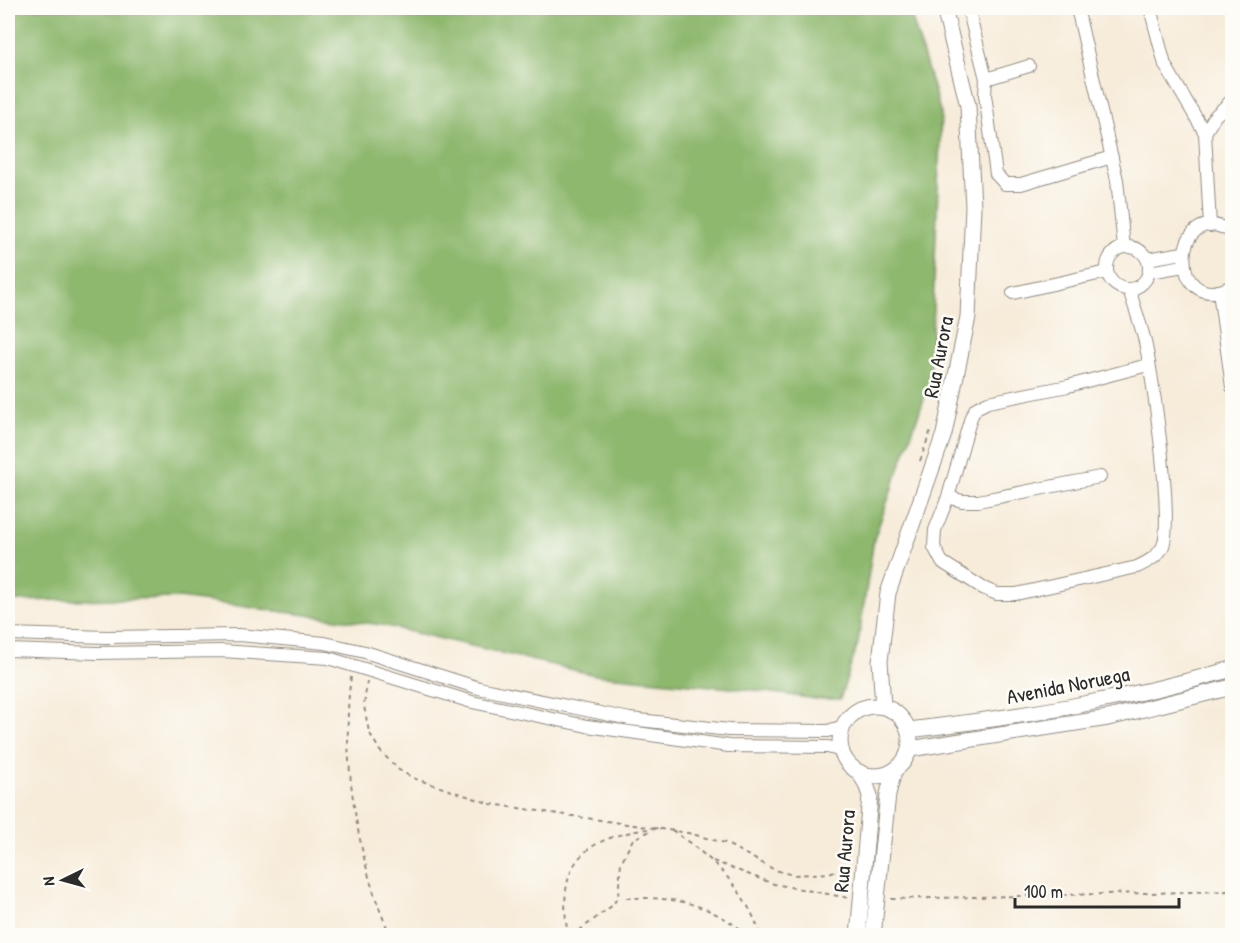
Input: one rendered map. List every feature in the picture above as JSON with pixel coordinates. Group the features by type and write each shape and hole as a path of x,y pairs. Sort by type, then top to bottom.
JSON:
{"street":[{"name":"Rua Aurora","path":"884,706 880,661 888,593 944,434 968,317 973,207 968,106 944,8"},
{"path":"968,8 986,79 985,95 996,174 1005,184 1022,184 1112,156"},
{"path":"1077,8 1117,180 1124,247"},
{"path":"1150,8 1165,65 1205,134 1210,226"},
{"path":"986,79 1029,66"},
{"path":"1205,134 1215,116 1233,100"},
{"path":"1233,232 1224,227 1210,226 1192,235 1183,253 1184,266 1189,279 1200,287 1219,291 1233,286"},
{"path":"1124,247 1137,249 1147,259 1149,272 1142,284 1129,290 1117,287 1107,272 1112,253 1124,247"},
{"path":"1147,259 1183,253"},
{"path":"1149,272 1184,266"},
{"path":"1013,293 1107,272"},
{"path":"1129,290 1145,339 1163,464 1166,535 1163,547 1152,560 1137,567 1016,594 997,594 942,562 934,547 935,530 948,497 970,417 976,408 988,402 1068,387 1148,365"},
{"path":"1219,291 1233,387"},
{"path":"948,497 962,501 978,501 1100,477"},
{"path":"8,634 108,637 239,635 325,643 365,652 479,688 630,719 729,730 828,731 844,726"},
{"path":"8,650 97,653 222,651 328,658 472,702 608,730 729,746 828,747 842,751"},
{"name":"Avenida Noruega","path":"909,730 1008,719 1094,704 1233,669"},
{"path":"1119,715 1117,704 1122,701 1175,689 1186,681"},
{"name":"Avenida Noruega","path":"910,749 1010,735 1119,715 1233,687"},
{"path":"874,705 884,706 900,715 909,730 910,749 901,765 894,771 877,776 859,772 845,760 842,751 840,742 844,726 857,710 874,705"},
{"name":"Rua Aurora","path":"858,936 869,899 890,782 894,771"},
{"name":"Rua Aurora","path":"859,772 870,796 865,863 873,936"}],"path":[{"path":"919,462 934,418"},
{"path":"352,665 349,745 355,813 371,885 391,936"},
{"path":"369,670 364,706 369,732 380,751 399,770 413,778 491,804 671,829 725,843 754,860 793,875 828,873 865,863"},
{"path":"568,936 564,911 565,890 572,864 583,852 605,840 636,830 659,827"},
{"path":"572,936 613,905 618,896 621,863 633,839 659,827"},
{"path":"671,829 714,861 752,908 762,936"},
{"path":"714,861 774,884 832,896 869,899 1233,891"},
{"path":"626,898 680,899 711,909 750,936"}],"green space":[{"path":"8,8 909,8 941,114 930,382 874,539 858,643 840,699 816,699 753,690 595,675 382,625 179,598 8,601"}]}
